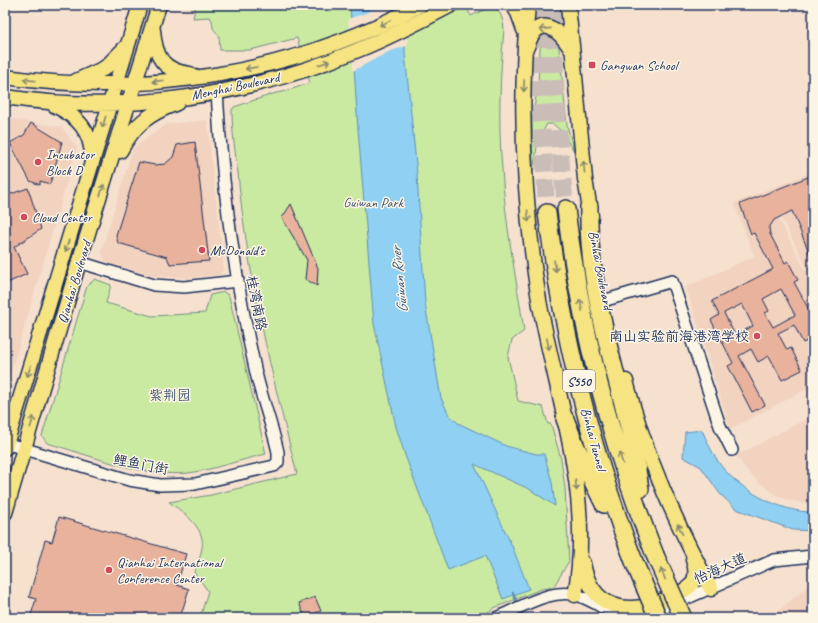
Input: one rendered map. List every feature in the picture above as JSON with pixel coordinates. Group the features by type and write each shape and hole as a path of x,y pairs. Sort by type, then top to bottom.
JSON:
{"highway":[{"path":"590,206 589,235 596,282 607,340 632,440 647,534"},
{"name":"Binhai Tunnel","path":"566,210 570,249 587,337 616,442 647,534"},
{"name":"Binhai Tunnel","path":"547,213 564,319 582,396 604,476 627,544"},
{"path":"565,419 590,476 627,544"},
{"name":"S550","path":"647,534 683,618"},
{"name":"S550","path":"627,544 658,618"}],"main road":[{"name":"Qianhai Boulevard","path":"5,445 140,5"},
{"name":"Qianhai Boulevard","path":"5,513 79,262 159,5"},
{"name":"Menghai Boulevard","path":"5,76 67,83 116,85 211,74 283,61 355,37 420,5"},
{"name":"Menghai Boulevard","path":"5,97 50,103 110,104 195,96 217,92 286,75 358,51 451,5"},
{"path":"513,5 524,24 525,37 522,119 528,219 540,300 565,419 576,487 580,549 586,575 592,589 614,605 623,609 634,609 657,604 691,586 695,573 690,551"},
{"path":"525,37 528,5"},
{"name":"Binhai Boulevard","path":"569,8 572,49 590,206 606,300 625,378 639,427 670,510 711,589"},
{"path":"153,25 156,48 164,65 181,73 211,74"},
{"path":"525,55 533,34 537,30 545,27 558,32 572,49"},
{"path":"67,83 88,77 112,62 125,48 132,32"},
{"path":"109,169 130,133 138,124 160,110 195,96"},
{"path":"50,103 70,114 82,125 90,142 92,165"},
{"path":"575,595 580,549"}],"street":[{"name":"桂湾南路","path":"217,92 225,192 238,281 259,387 278,452 279,459 274,466"},
{"path":"79,262 154,285 184,287 238,281"},
{"path":"606,300 672,281 720,426 732,450"},
{"name":"鲤鱼门街","path":"5,445 24,449 129,480 160,486 191,484 274,466"},
{"name":"怡海大道","path":"642,618 711,589 774,560 813,556"},
{"path":"498,617 544,598 560,594 575,595 624,618"}],"shaded area":[{"path":"5,118 62,127 77,148 5,393"},
{"path":"207,120 224,268 220,275 187,278 153,276 105,262 101,252 133,148 167,124"},
{"name":"南山实验前海港湾学校","path":"813,172 813,203 778,217 813,285 813,386 730,429 686,287 754,256 734,203"},
{"path":"813,204 813,280 781,217"},
{"path":"813,415 813,505 791,501 776,495 748,472 736,456"},
{"path":"813,583 813,618 770,618 809,585"}],"green space":[{"name":"Guiwan Park","path":"196,5 465,5 471,16 484,10 498,10 503,20 504,29 500,116 503,189 524,331 512,340 508,357 518,401 543,407 548,424 551,424 561,459 565,488 569,561 554,586 544,588 494,608 474,618 200,618 208,591 194,572 199,560 202,541 197,527 192,521 169,502 211,495 297,474 278,400 254,287 242,211 232,110 234,107 310,83 297,38 250,50 220,50 219,36 213,28 212,20 209,17 193,18"},
{"path":"537,5 557,5 558,22 545,20 536,25"},
{"path":"541,32 558,39 567,125 574,151 560,130 553,124 547,124 538,140 533,172 532,121 538,84"},
{"name":"紫荆园","path":"95,279 111,285 106,303 152,316 205,313 210,295 224,292 229,296 266,454 218,467 189,473 172,474 136,469 47,443 42,436 87,286"}],"water":[{"name":"Guiwan River","path":"350,5 406,5 405,53 417,174 425,303 441,398 449,415 458,423 506,446 536,454 544,454 552,482 555,506 529,489 474,464 512,546 529,589 503,599 485,556 448,570 396,427 374,324 358,129"},
{"path":"702,430 712,451 727,473 748,490 774,504 801,511 813,512 813,531 793,530 736,509 720,494 701,467 683,457 685,432"}],"pier":[{"path":"379,5 408,5 407,46 390,51 353,71 348,19 366,13"}],"building":[{"name":"Incubator Block D","path":"31,123 62,142 50,184 40,181 40,185 30,181 10,143 24,135"},
{"path":"195,142 209,261 170,264 167,257 118,243 116,235 139,162 155,165 165,164 173,157 177,145"},
{"path":"813,175 813,262 792,211 774,220 769,228 770,234 785,263 788,261 798,280 794,282 813,317 813,351 807,341 803,343 794,325 778,333 787,350 791,348 802,370 782,380 769,356 758,362 751,349 739,356 765,405 752,412 728,366 733,363 711,320 719,315 712,301 773,269 754,233 751,234 740,204","holes":["781,289 795,315 773,327 765,313 769,311 763,299","742,304 753,326 735,335 724,313"]},
{"path":"28,188 41,229 14,247 27,274 5,284 5,196"},
{"path":"291,204 318,268 317,286 305,279 307,260 282,218"},
{"name":"Qianhai International Conference Center","path":"59,517 186,554 177,585 189,589 180,618 30,618 36,599 29,597 45,540 52,542"},
{"path":"315,597 321,611 305,617 299,603"}],"waterway":[{"path":"513,593 518,605"},
{"path":"520,609 523,618"}],"tunnel":[{"path":"539,5 539,86 547,213"},
{"path":"554,5 557,107 566,209"}],"place":[{"name":"Gangwan School","path":"592,65"},
{"name":"Incubator Block D","path":"38,162"},
{"name":"Cloud Center","path":"24,217"},
{"name":"McDonald's","path":"202,250"},
{"name":"南山实验前海港湾学校","path":"757,336"},
{"name":"Qianhai International Conference Center","path":"109,570"}]}
